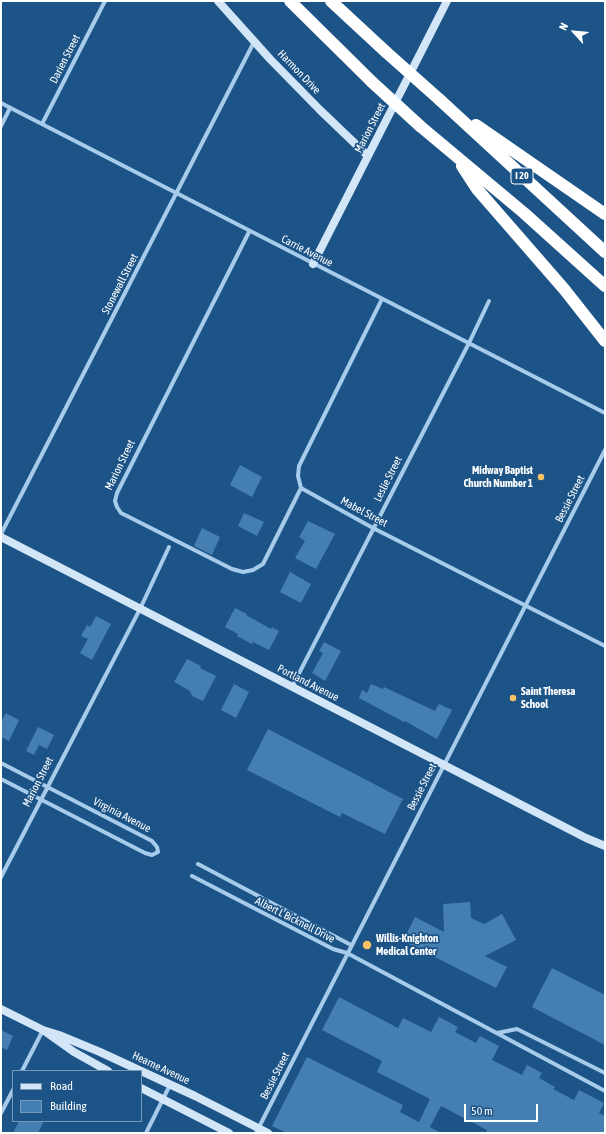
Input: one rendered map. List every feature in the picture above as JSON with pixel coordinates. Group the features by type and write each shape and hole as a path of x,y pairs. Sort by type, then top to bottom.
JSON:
{"highway":[{"name":"I 20","path":"331,1 605,252"},
{"name":"I 20","path":"290,2 372,82 420,126 524,213 605,286"},
{"path":"440,100 605,214"},
{"path":"456,156 477,189 564,289 605,341"}],"street":[{"name":"Darien Street","path":"42,124 105,1"},
{"name":"Harmon Drive","path":"218,1 320,110 368,156"},
{"name":"Marion Street","path":"313,264 447,1"},
{"name":"Stonewall Street","path":"1,534 254,41"},
{"name":"Carrie Avenue","path":"1,104 605,413"},
{"path":"1,126 10,108"},
{"name":"Marion Street","path":"249,232 117,493 115,501 117,507 122,513 131,518 232,569 243,572 253,570 263,564 301,488"},
{"path":"301,488 298,476 299,466 382,299"},
{"name":"Leslie Street","path":"292,687 469,343 489,301"},
{"name":"Bessie Street","path":"257,1131 605,450"},
{"name":"Mabel Street","path":"301,488 373,528 605,646"},
{"name":"Portland Avenue","path":"1,538 586,838 605,846"},
{"name":"Marion Street","path":"1,877 140,609 169,547"},
{"name":"Virginia Avenue","path":"1,763 152,841 157,846 158,852 152,855 145,853 1,779"},
{"name":"Albert L Bicknell Drive","path":"198,864 351,945"},
{"name":"Albert L Bicknell Drive","path":"192,876 333,949 347,953 605,1091"},
{"name":"Hearne Avenue","path":"1,1009 43,1030 74,1052 106,1070"},
{"path":"496,1033 517,1029 605,1073"},
{"path":"23,1070 43,1030"},
{"name":"Hearne Avenue","path":"43,1030 60,1035 139,1070"},
{"name":"Hearne Avenue","path":"142,1071 170,1084 257,1131 268,1133"},
{"path":"146,1133 170,1084"},
{"path":"142,1088 229,1133"},
{"path":"1,1114 12,1092"}],"building":[{"path":"240,465 262,477 252,497 230,485"},
{"path":"244,513 264,522 257,536 238,526"},
{"path":"308,521 335,534 316,569 295,558 305,541 299,537"},
{"path":"202,528 220,537 212,555 194,546"},
{"path":"290,572 311,584 301,603 280,592"},
{"path":"235,608 271,629 272,627 279,631 269,650 253,642 252,644 237,636 238,634 225,627"},
{"path":"96,616 111,624 92,660 80,653 88,639 81,636 87,625 90,627"},
{"path":"324,642 341,651 325,681 312,673 323,653 319,651"},
{"path":"187,659 216,676 203,701 192,696 190,691 174,682"},
{"path":"234,684 249,692 236,718 221,710"},
{"path":"371,684 383,689 384,687 435,711 439,704 452,710 437,739 359,698 362,690 367,693"},
{"path":"6,713 19,720 9,741 1,737 1,722"},
{"path":"38,727 54,735 47,749 39,745 34,755 26,751"},
{"path":"268,729 403,799 385,834 342,813 340,817 247,770"},
{"path":"470,902 471,918 484,924 502,914 516,940 485,956 507,967 496,988 403,941 415,917 444,932 443,904"},
{"path":"552,968 605,995 605,1045 532,1007"},
{"path":"339,997 398,1028 403,1018 431,1032 439,1017 458,1027 455,1032 476,1043 480,1036 499,1046 492,1060 522,1075 527,1065 542,1073 539,1078 555,1087 553,1089 574,1100 579,1090 604,1103 599,1113 605,1116 605,1133 485,1133 487,1130 441,1106 430,1127 441,1133 287,1133 272,1126 307,1057 403,1105 400,1112 419,1122 430,1099 377,1072 382,1061 322,1030"},
{"path":"1,1030 13,1036 7,1050 1,1047"},
{"path":"18,1122 44,1122 38,1133 13,1133"}],"place":[{"name":"Midway Baptist Church Number 1","path":"541,477"},
{"name":"Saint Theresa School","path":"513,698"},
{"name":"Willis-Knighton Medical Center","path":"367,945"}]}
